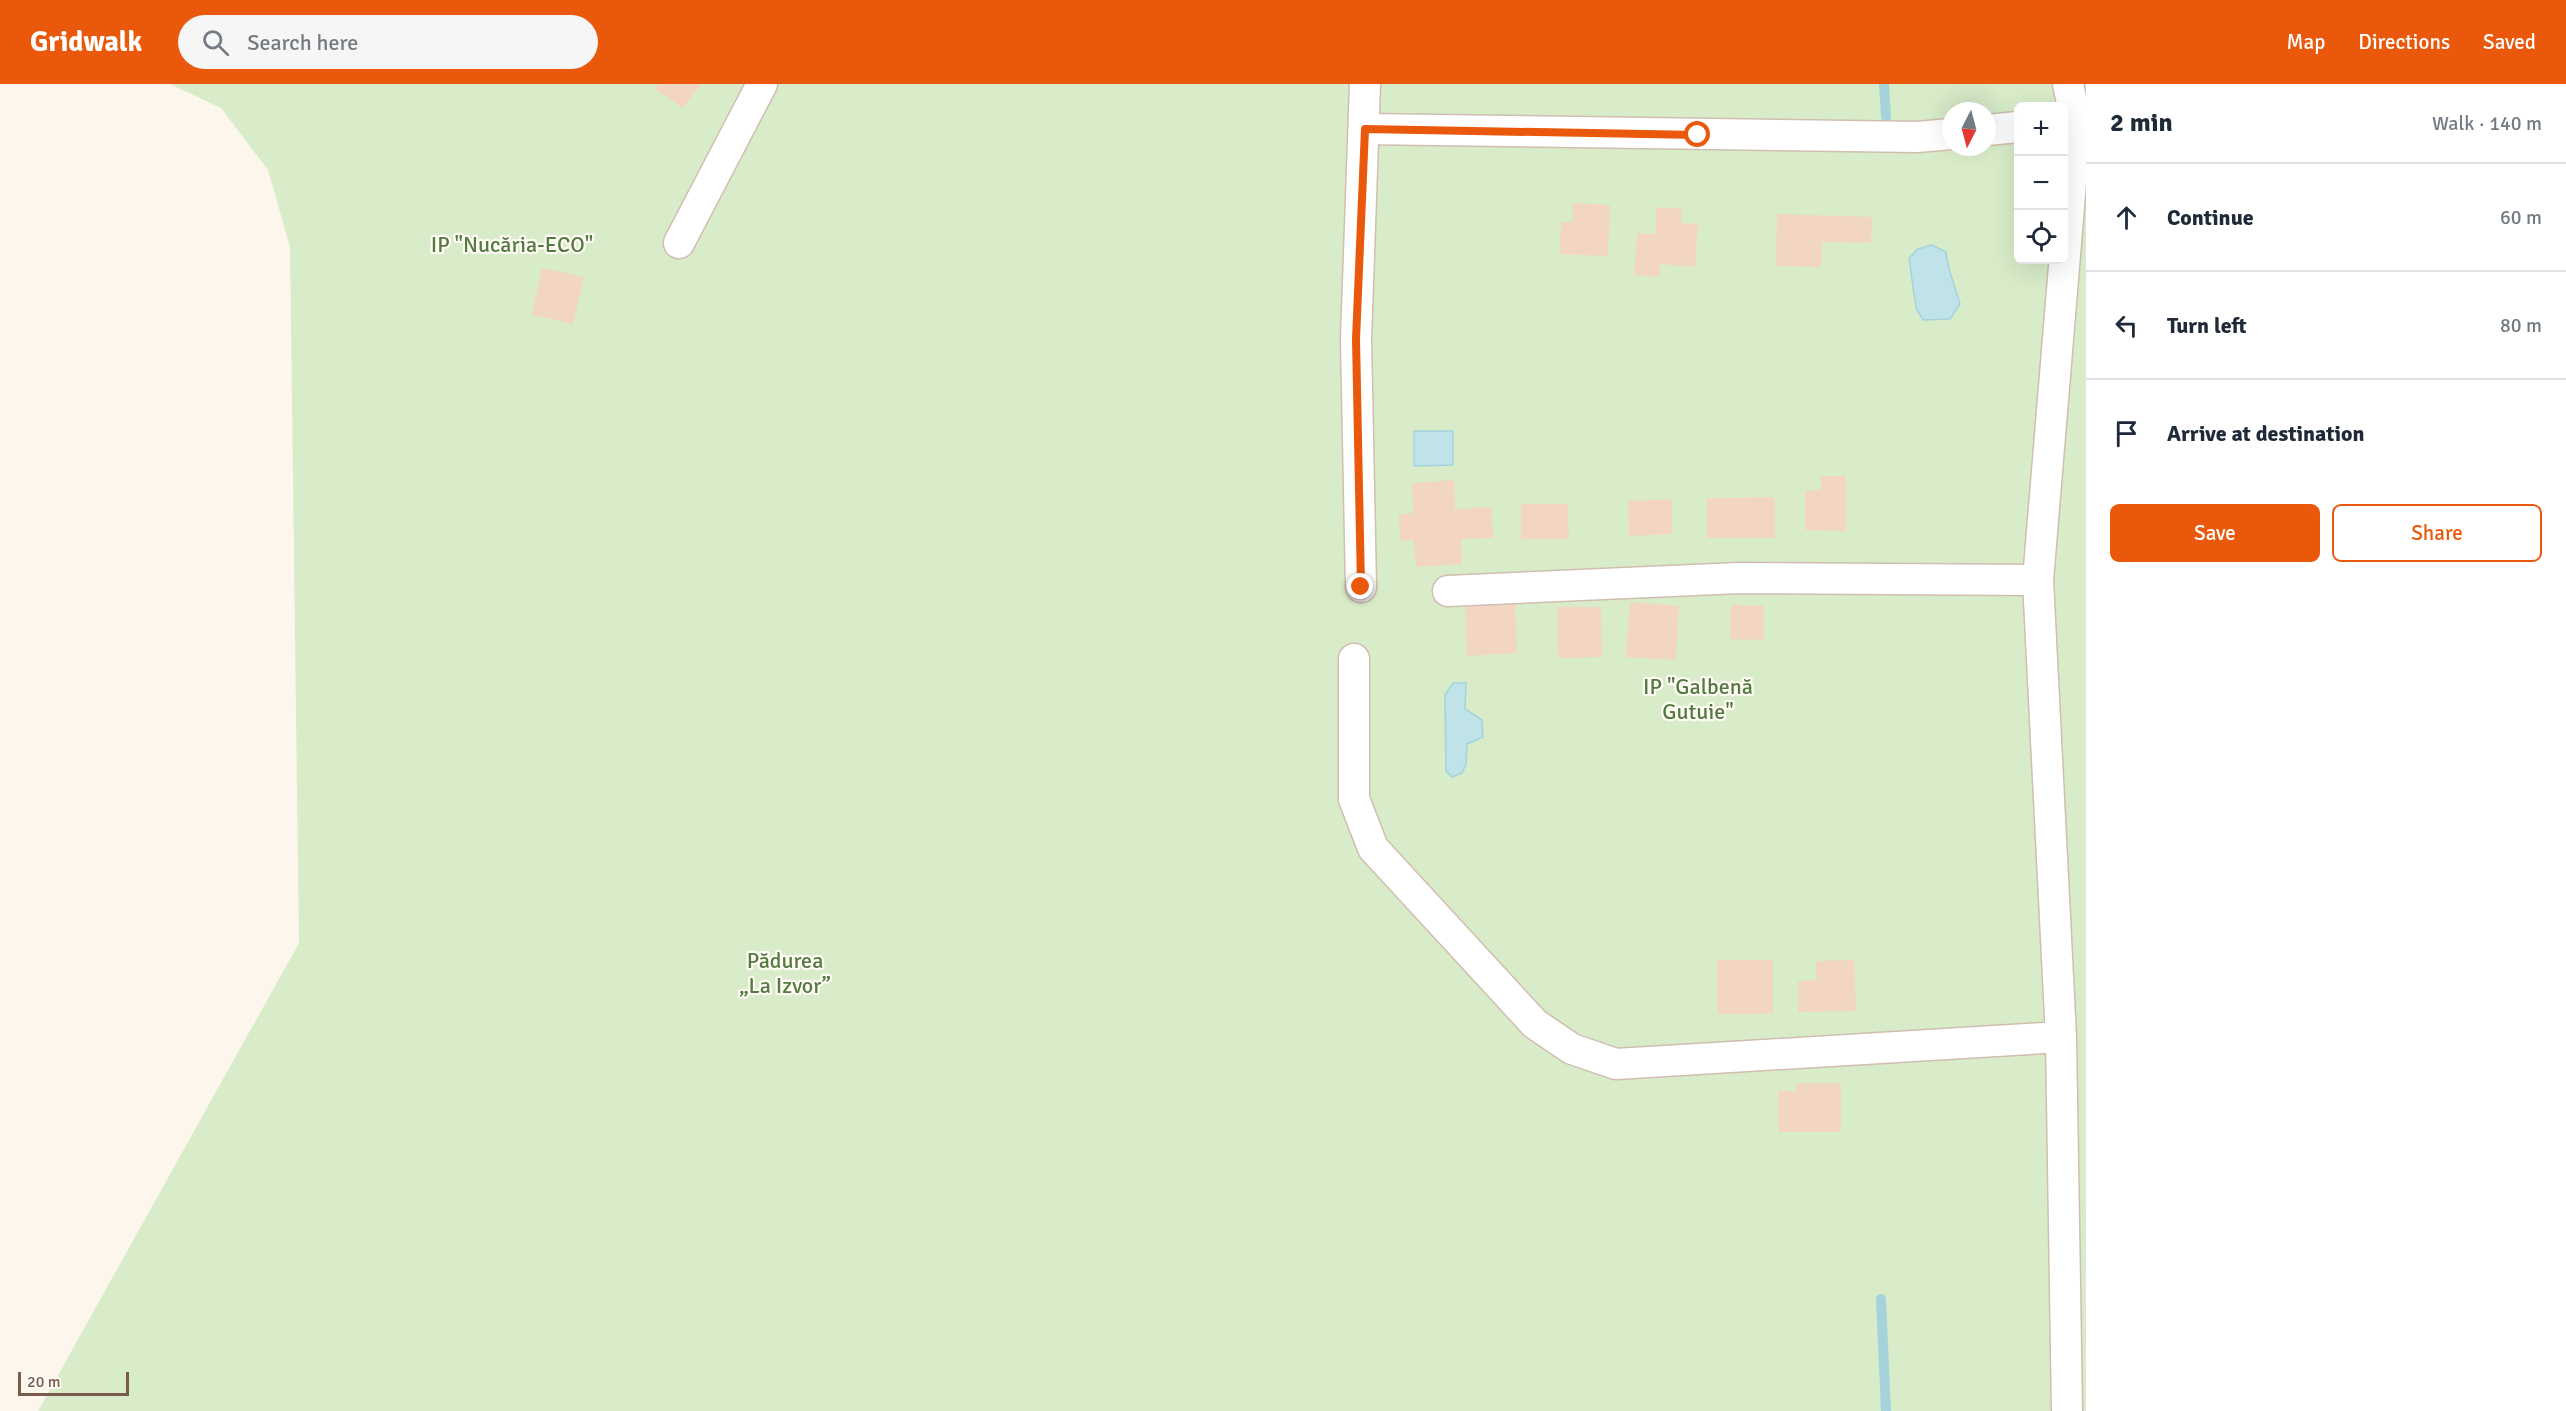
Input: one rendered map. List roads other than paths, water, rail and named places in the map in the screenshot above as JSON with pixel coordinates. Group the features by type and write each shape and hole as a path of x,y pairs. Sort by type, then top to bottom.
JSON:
{"street":[{"path":"678,243 762,84"},
{"path":"1361,587 1356,339 1365,84"},
{"path":"2067,1411 2061,1037 2037,580 2070,122 2068,84"},
{"path":"1996,129 2014,127"},
{"path":"1365,129 1905,137 1942,135"},
{"path":"1448,591 1739,578 2037,580"},
{"path":"1354,659 1354,799 1373,848 1535,1024 1572,1049 1616,1064 2061,1037"}],"water":[{"path":"1932,245 1946,252 1960,304 1950,319 1923,320 1916,308 1909,258 1918,249"},
{"path":"1414,431 1453,431 1453,465 1414,466"},
{"path":"1453,683 1466,683 1465,709 1482,720 1483,737 1467,744 1466,764 1462,773 1452,777 1446,771 1445,695"}],"waterway":[{"path":"1884,84 1886,117"},
{"path":"1881,1299 1886,1411"}],"park label":[{"name":"IP \"Nucăria-ECO\"","path":"512,244"},
{"name":"IP \"Galbenă Gutuie\"","path":"1698,698"},
{"name":"Pădurea „La Izvor”","path":"785,972"}]}
